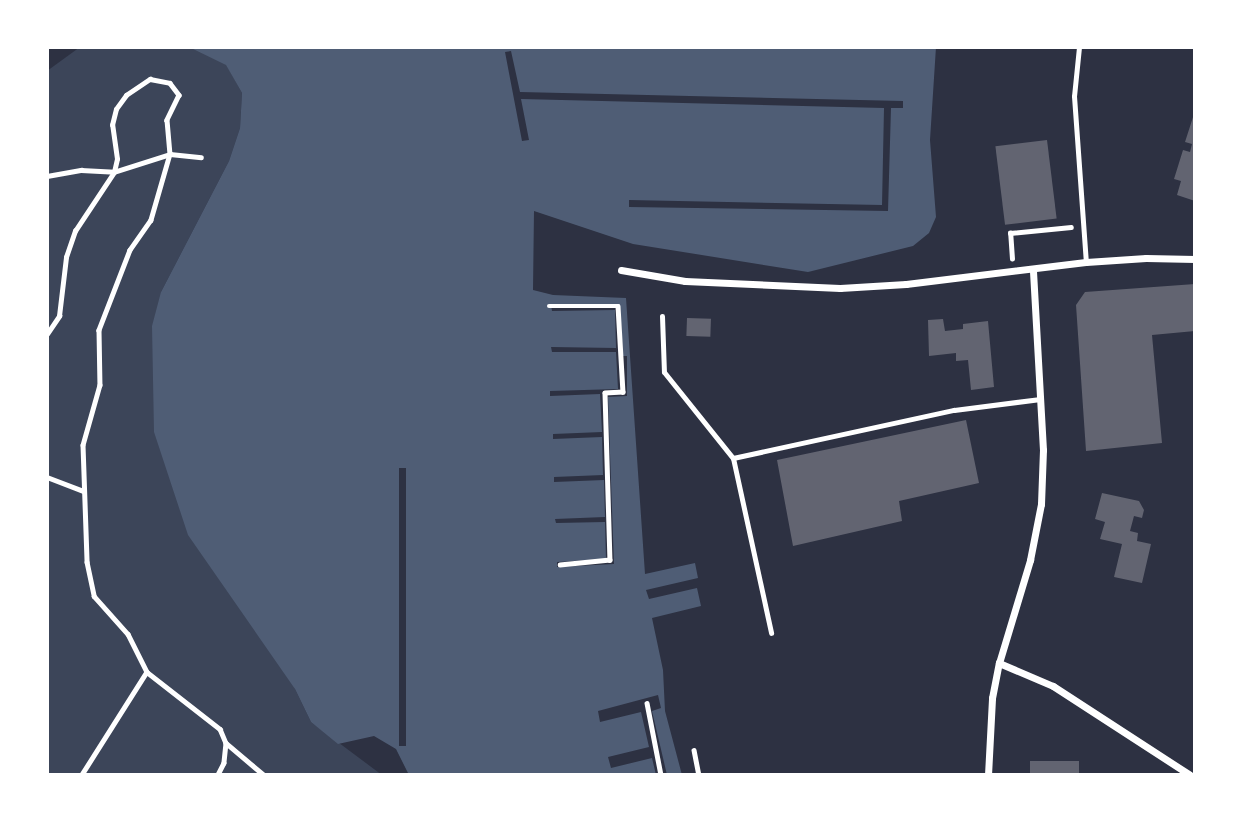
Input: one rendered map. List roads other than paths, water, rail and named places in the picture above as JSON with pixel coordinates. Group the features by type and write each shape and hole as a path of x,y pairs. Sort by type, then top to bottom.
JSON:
{"street":[{"path":"621,270 685,281 803,288 906,284 1033,271 1086,262 1146,258 1195,259"},
{"path":"988,775 989,723 999,663 1039,524 1043,450 1033,271"},
{"path":"999,663 1053,686 1190,775"}],"lane":[{"path":"1079,47 1074,96 1086,262"},
{"path":"662,316 664,372 733,458 771,633"},
{"path":"733,458 954,410 1040,399"}]}
